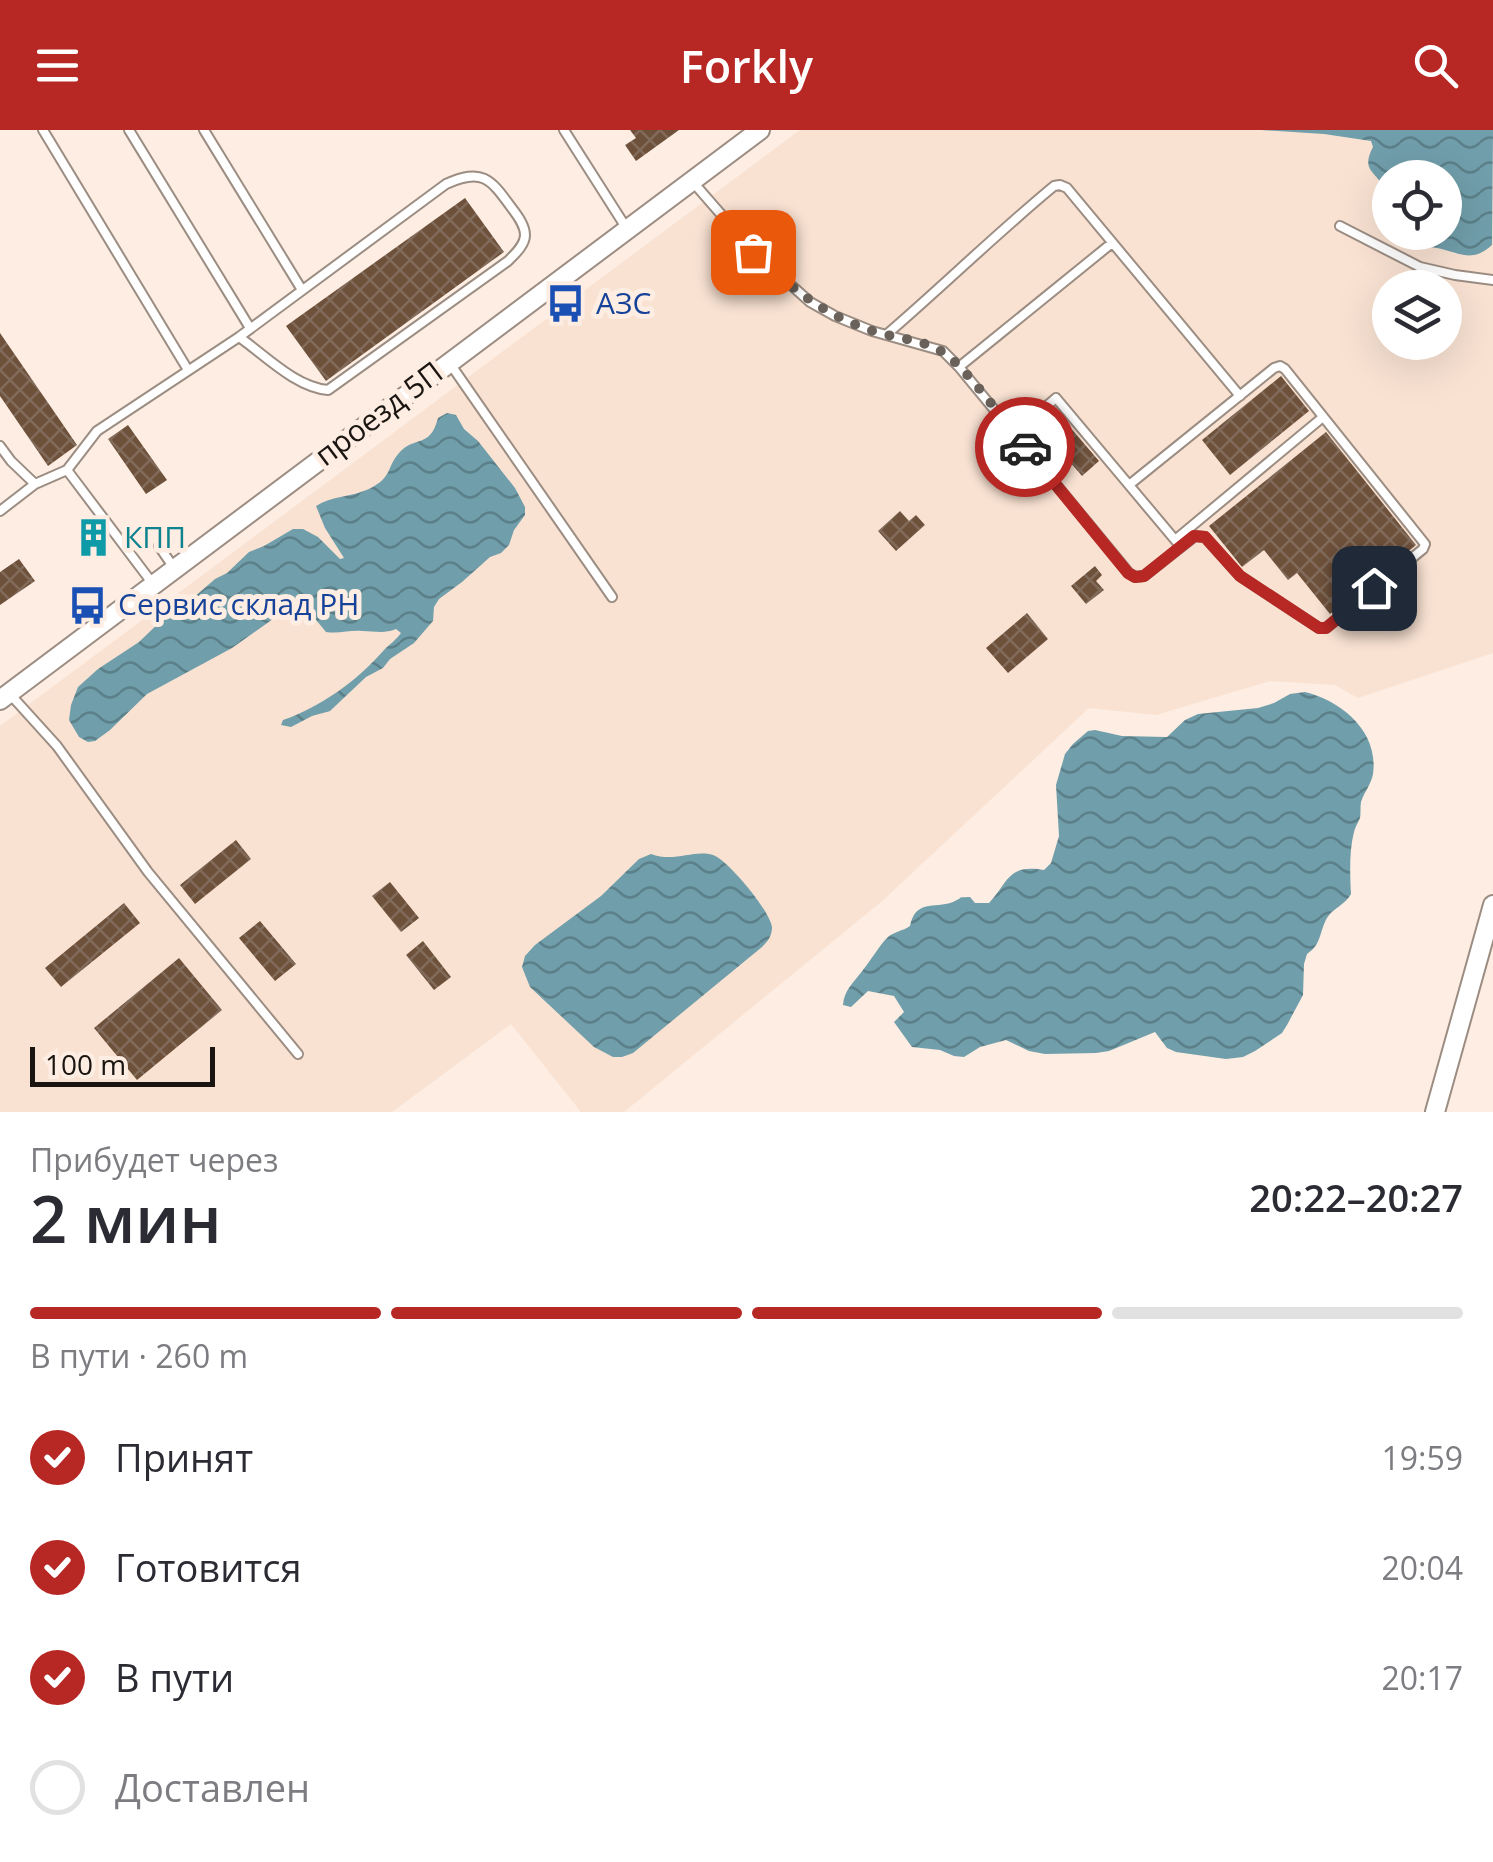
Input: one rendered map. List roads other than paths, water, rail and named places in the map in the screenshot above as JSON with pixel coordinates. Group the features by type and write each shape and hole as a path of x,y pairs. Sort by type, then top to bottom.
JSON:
{"street":[{"name":"проезд 5П","path":"5,696 39,662 153,584 760,130"},
{"path":"1435,1112 1493,905"}],"lane":[{"path":"43,130 188,370"},
{"path":"129,130 250,328"},
{"path":"204,130 302,290"},
{"path":"564,130 627,229"},
{"path":"0,510 35,484 67,470 97,431 239,336 446,184 464,176 482,176 494,183 520,220 526,236 508,261 328,390 316,389 297,379 239,336"},
{"path":"692,181 753,252 810,302 835,316 943,351 1135,577 1144,576 1323,418"},
{"path":"886,334 998,232 1060,185 1240,396"},
{"path":"1340,226 1420,267 1493,280"},
{"path":"960,367 1112,243"},
{"path":"449,362 612,597"},
{"path":"1129,485 1280,366 1425,544 1326,628 1319,628 1240,576 1205,537 1194,536 1178,543"},
{"path":"1014,434 1056,398 1178,543"},
{"path":"0,446 35,484"},
{"path":"67,470 153,584"},
{"path":"158,546 174,568"},
{"path":"5,696 57,746 148,872 298,1054"}],"water":[{"path":"1261,130 1493,130 1492,245 1471,255 1445,250 1462,250 1462,160 1372,160 1372,171 1368,162 1371,141"},
{"path":"447,413 456,415 515,488 525,515 501,553 490,557 439,599 433,621 414,643 366,677 330,711 291,727 281,725 283,720 311,708 351,682 401,633 396,629 326,632 308,610 295,608 147,694 95,741 79,737 69,720 78,687 249,552 293,529 303,529 318,537 340,559 344,558 316,506 377,485 399,453 431,434 438,418"},
{"path":"1305,692 1332,703 1355,721 1370,745 1373,774 1352,839 1351,894 1324,923 1318,942 1307,954 1303,995 1282,1033 1243,1057 1226,1059 1176,1052 1167,1048 1155,1032 1096,1053 1045,1054 1006,1040 980,1047 964,1057 912,1047 894,1022 904,1012 894,996 868,991 851,1007 843,1005 850,986 881,945 890,935 910,926 921,908 961,897 989,903 1016,872 1044,870 1051,863 1059,836 1056,785 1065,754 1088,731 1167,737 1198,714 1258,708"},
{"path":"651,854 706,854 720,859 756,899 770,920 771,933 762,947 633,1053 613,1057 594,1047 530,987 522,967 525,956 535,945 601,896 639,859"}],"place":[{"name":"АЗС","path":"566,304"},
{"name":"КПП","path":"94,538"},
{"name":"Сервис склад РН","path":"88,605"}]}
